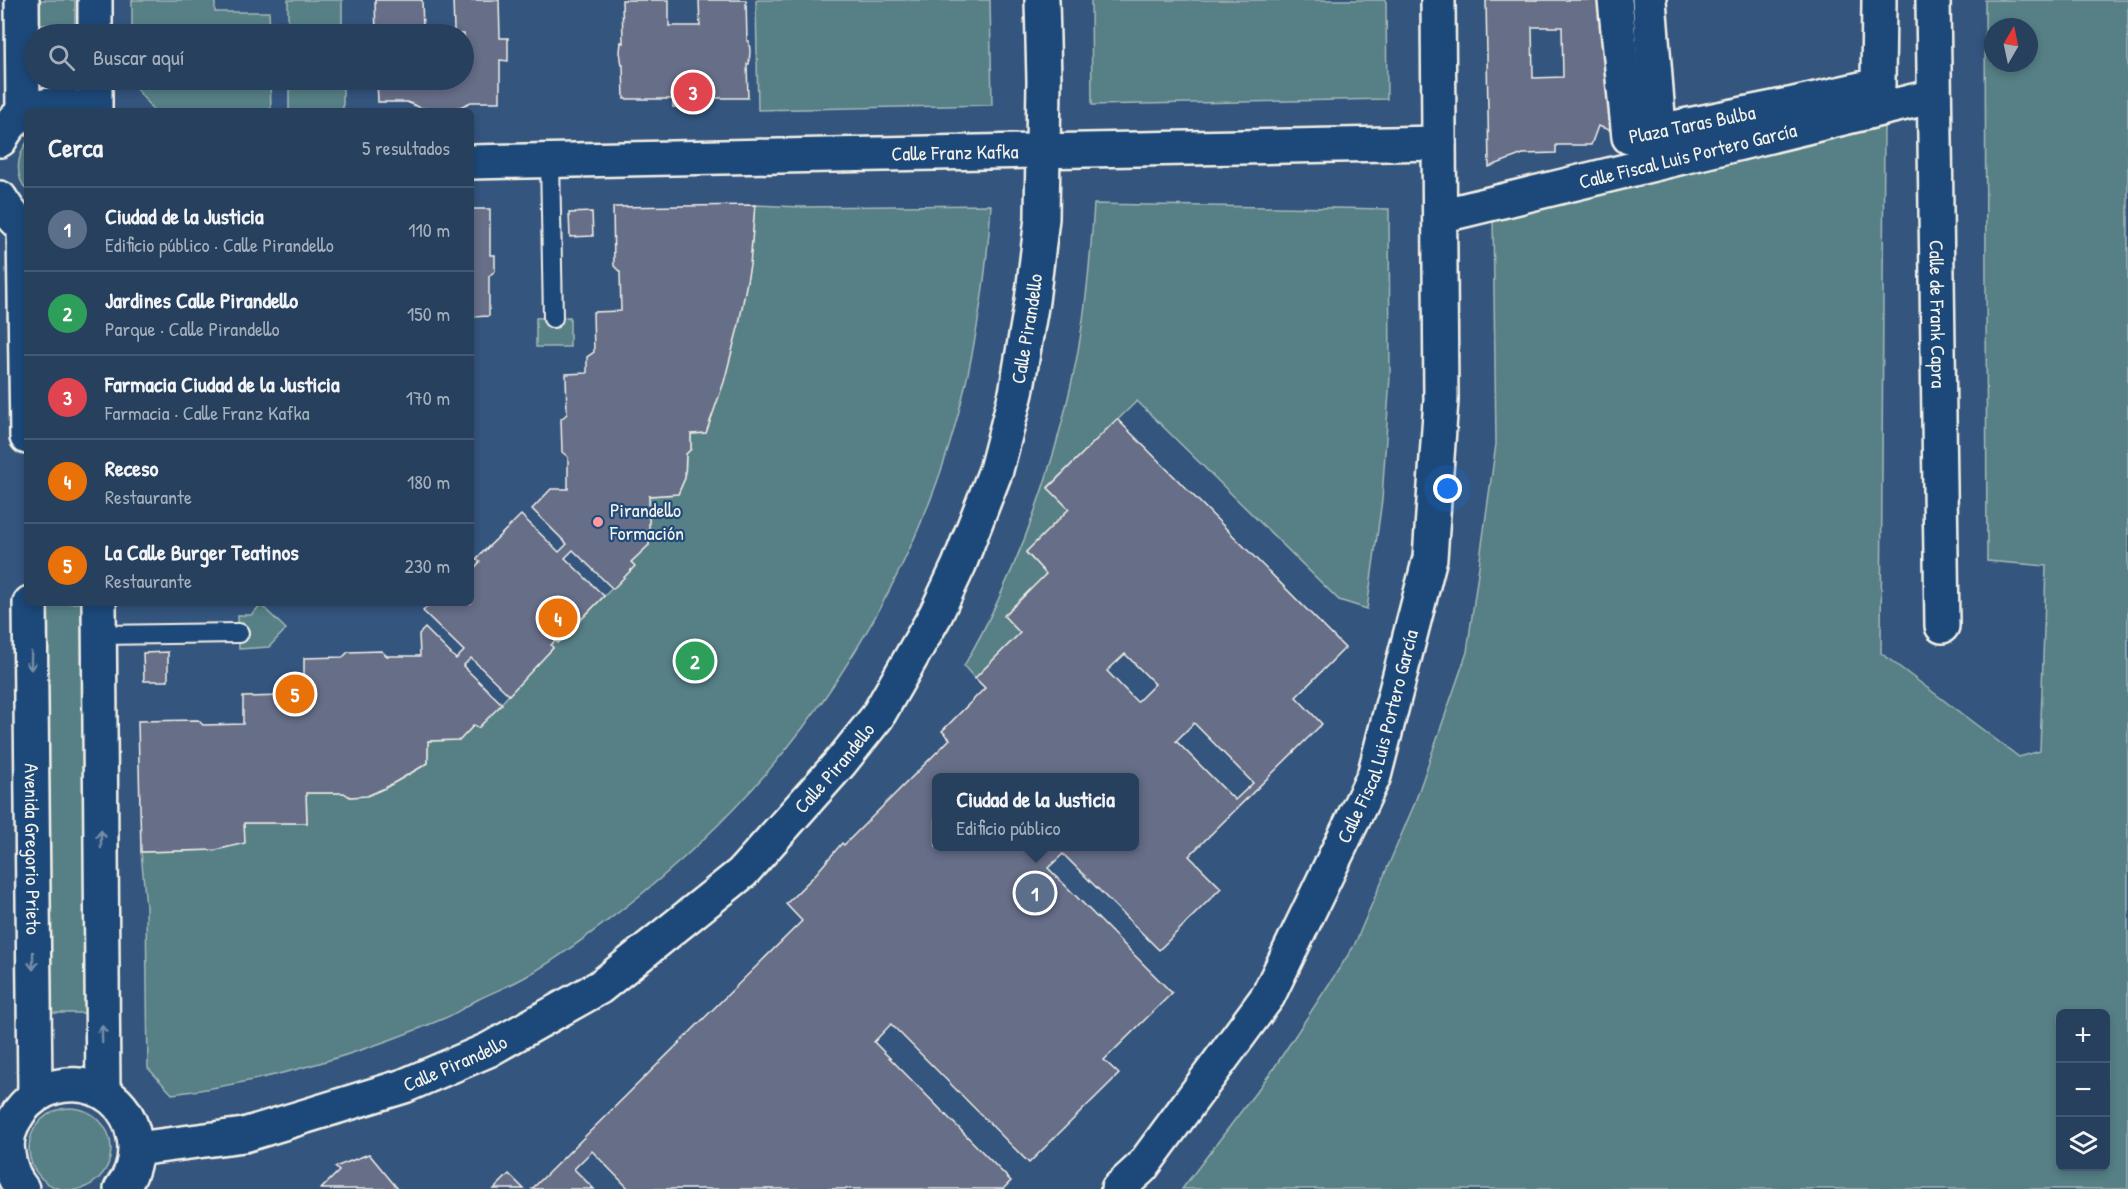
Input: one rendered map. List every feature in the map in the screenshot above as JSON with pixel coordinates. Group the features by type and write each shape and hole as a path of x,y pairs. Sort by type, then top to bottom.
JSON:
{"street":[{"path":"0,140 3,133 23,111 22,0"},
{"path":"94,0 95,24"},
{"name":"Calle Pirandello","path":"136,1149 244,1135 404,1086 488,1050 600,987 742,873 841,762 877,717 936,614 958,565 996,470 1016,393 1032,301 1042,218 1042,0"},
{"name":"Calle Fiscal Luis Portero García","path":"1118,1189 1142,1167 1268,996 1374,777 1430,558 1440,400 1438,0"},
{"name":"Plaza Taras Bulba","path":"1615,0 1629,137 1660,146 1878,86 1879,0"},
{"path":"1649,0 1660,146"},
{"name":"Calle de Frank Capra","path":"1933,0 1942,626"},
{"path":"95,90 95,108"},
{"name":"Calle Fiscal Luis Portero García","path":"1440,216 1660,146 1934,96"},
{"path":"34,108 48,104 72,105 80,108"},
{"name":"Calle Franz Kafka","path":"474,162 1439,143"},
{"path":"0,198 24,227"},
{"name":"Avenida Gregorio Prieto","path":"30,606 35,1094"},
{"path":"99,606 103,1092"},
{"path":"22,1189 4,1154 13,1121 35,1094 53,1087 70,1085 87,1086 103,1092 120,1107 132,1126 136,1149 133,1169 122,1189"}],"lane":[{"path":"550,160 553,318"},
{"path":"99,635 239,633"}],"green space":[{"path":"37,0 75,0 75,24 37,24"},
{"path":"132,0 215,0 215,12 269,12 270,24 132,24"},
{"path":"288,0 342,0 342,24 288,24"},
{"path":"756,0 990,0 992,105 758,110"},
{"path":"1091,0 1386,0 1387,99 1092,105"},
{"path":"1985,0 2128,0 2128,1189 1182,1189 1272,1071 1354,946 1414,805 1467,652 1496,444 1493,216 1884,120 1881,653 2019,757 2040,751 2046,566 1987,561 1985,72 2038,72 2038,18 1985,18"},
{"path":"138,90 270,90 271,108 152,108"},
{"path":"289,90 343,90 343,108 289,108"},
{"path":"24,146 24,186 18,167"},
{"path":"1094,204 1389,209 1390,376 1382,500 1367,609 1339,600 1137,401 1048,487 1070,510 1026,553 1047,574 1004,615 1021,633 975,679 964,666 1014,564 1041,492 1063,418 1077,359 1084,315"},
{"path":"755,205 801,207 991,205 979,318 964,393 943,466 903,562 873,621 840,676 803,728 762,778 718,825 670,870 619,912 539,969 449,1016 379,1044 277,1074 172,1094 148,1068 146,907 141,852 216,850 244,843 244,823 307,823 306,793 344,793 350,797 361,796 400,780 428,763 428,741 459,740 474,725 478,728 553,648 551,645 555,641 558,643 634,566 631,562 649,545 649,496 678,494 685,478 686,454 691,449 691,434 706,433 742,307 749,269"},
{"path":"570,317 570,347 536,347 536,318"},
{"path":"45,606 85,606 91,1013 51,1013"},
{"path":"262,606 286,629 269,647 239,649 238,615 251,615"},
{"path":"70,1108 86,1111 99,1120 108,1133 111,1149 108,1165 99,1178 86,1187 70,1190 54,1187 41,1178 32,1165 29,1149 32,1133 41,1120 54,1111"}],"building":[{"path":"375,0 422,0 423,24 376,24"},
{"path":"453,0 499,0 500,38 508,38 508,61 500,60 500,102 471,102 453,108 421,108 407,102 378,102 377,90 474,90 474,24 454,24"},
{"path":"622,0 669,0 669,26 700,26 699,0 746,0 747,41 749,41 750,51 749,64 747,64 748,98 698,98 698,106 673,107 673,99 624,99 623,65 620,52 621,42 623,43"},
{"path":"1486,0 1615,0 1629,137 1598,126 1591,145 1556,145 1556,153 1523,154 1489,167","holes":["1532,27 1562,27 1563,77 1533,78"]},
{"path":"755,205 750,265 739,324 724,382 706,433 691,434 691,449 686,454 685,478 678,494 649,496 649,545 631,562 635,566 613,589 573,550 565,558 604,596 558,643 555,641 551,645 553,648 509,695 471,658 463,666 502,704 478,728 474,725 460,740 428,741 428,763 385,788 367,796 350,797 344,793 306,793 307,823 244,823 245,843 216,850 141,852 138,721 198,720 203,725 243,724 243,697 282,696 287,690 304,689 304,658 343,657 348,652 381,651 387,656 420,656 419,634 425,628 456,659 464,651 423,611 428,606 474,606 474,568 480,562 476,559 521,515 559,552 567,544 532,509 551,489 568,489 568,457 562,452 561,419 567,414 566,374 587,373 587,357 594,352 593,312 621,311 620,272 614,266 613,207"},
{"path":"474,209 490,209 490,255 495,255 495,271 489,276 489,316 474,317"},
{"path":"592,212 593,236 570,237 569,213"},
{"path":"1117,419 1345,648 1296,697 1322,724 1189,856 1221,888 1159,950 1063,854 1048,868 1172,993 1104,1060 1119,1074 1029,1163 891,1024 874,1042 1011,1181 1003,1189 629,1189 592,1151 574,1169 594,1189 532,1189 802,921 786,904 842,843 844,845 950,739 942,731 985,688 975,678 1020,633 1004,616 1046,574 1026,552 1069,509 1048,488","holes":["1125,654 1155,684 1137,702 1107,671","1194,723 1253,783 1235,800 1176,741"]},
{"path":"168,652 168,681 144,681 143,653"},
{"path":"369,1154 398,1189 321,1189 339,1171 335,1167"},
{"path":"509,1174 524,1189 494,1189"}],"place":[{"name":"Farmacia Ciudad de la Justicia","path":"693,92"},
{"name":"Pirandello Formación","path":"598,522"},
{"name":"Receso","path":"558,618"},
{"name":"Jardines Calle Pirandello","path":"695,661"},
{"name":"La Calle Burger Teatinos","path":"295,694"},
{"name":"Ciudad de la Justicia","path":"1035,893"}]}
